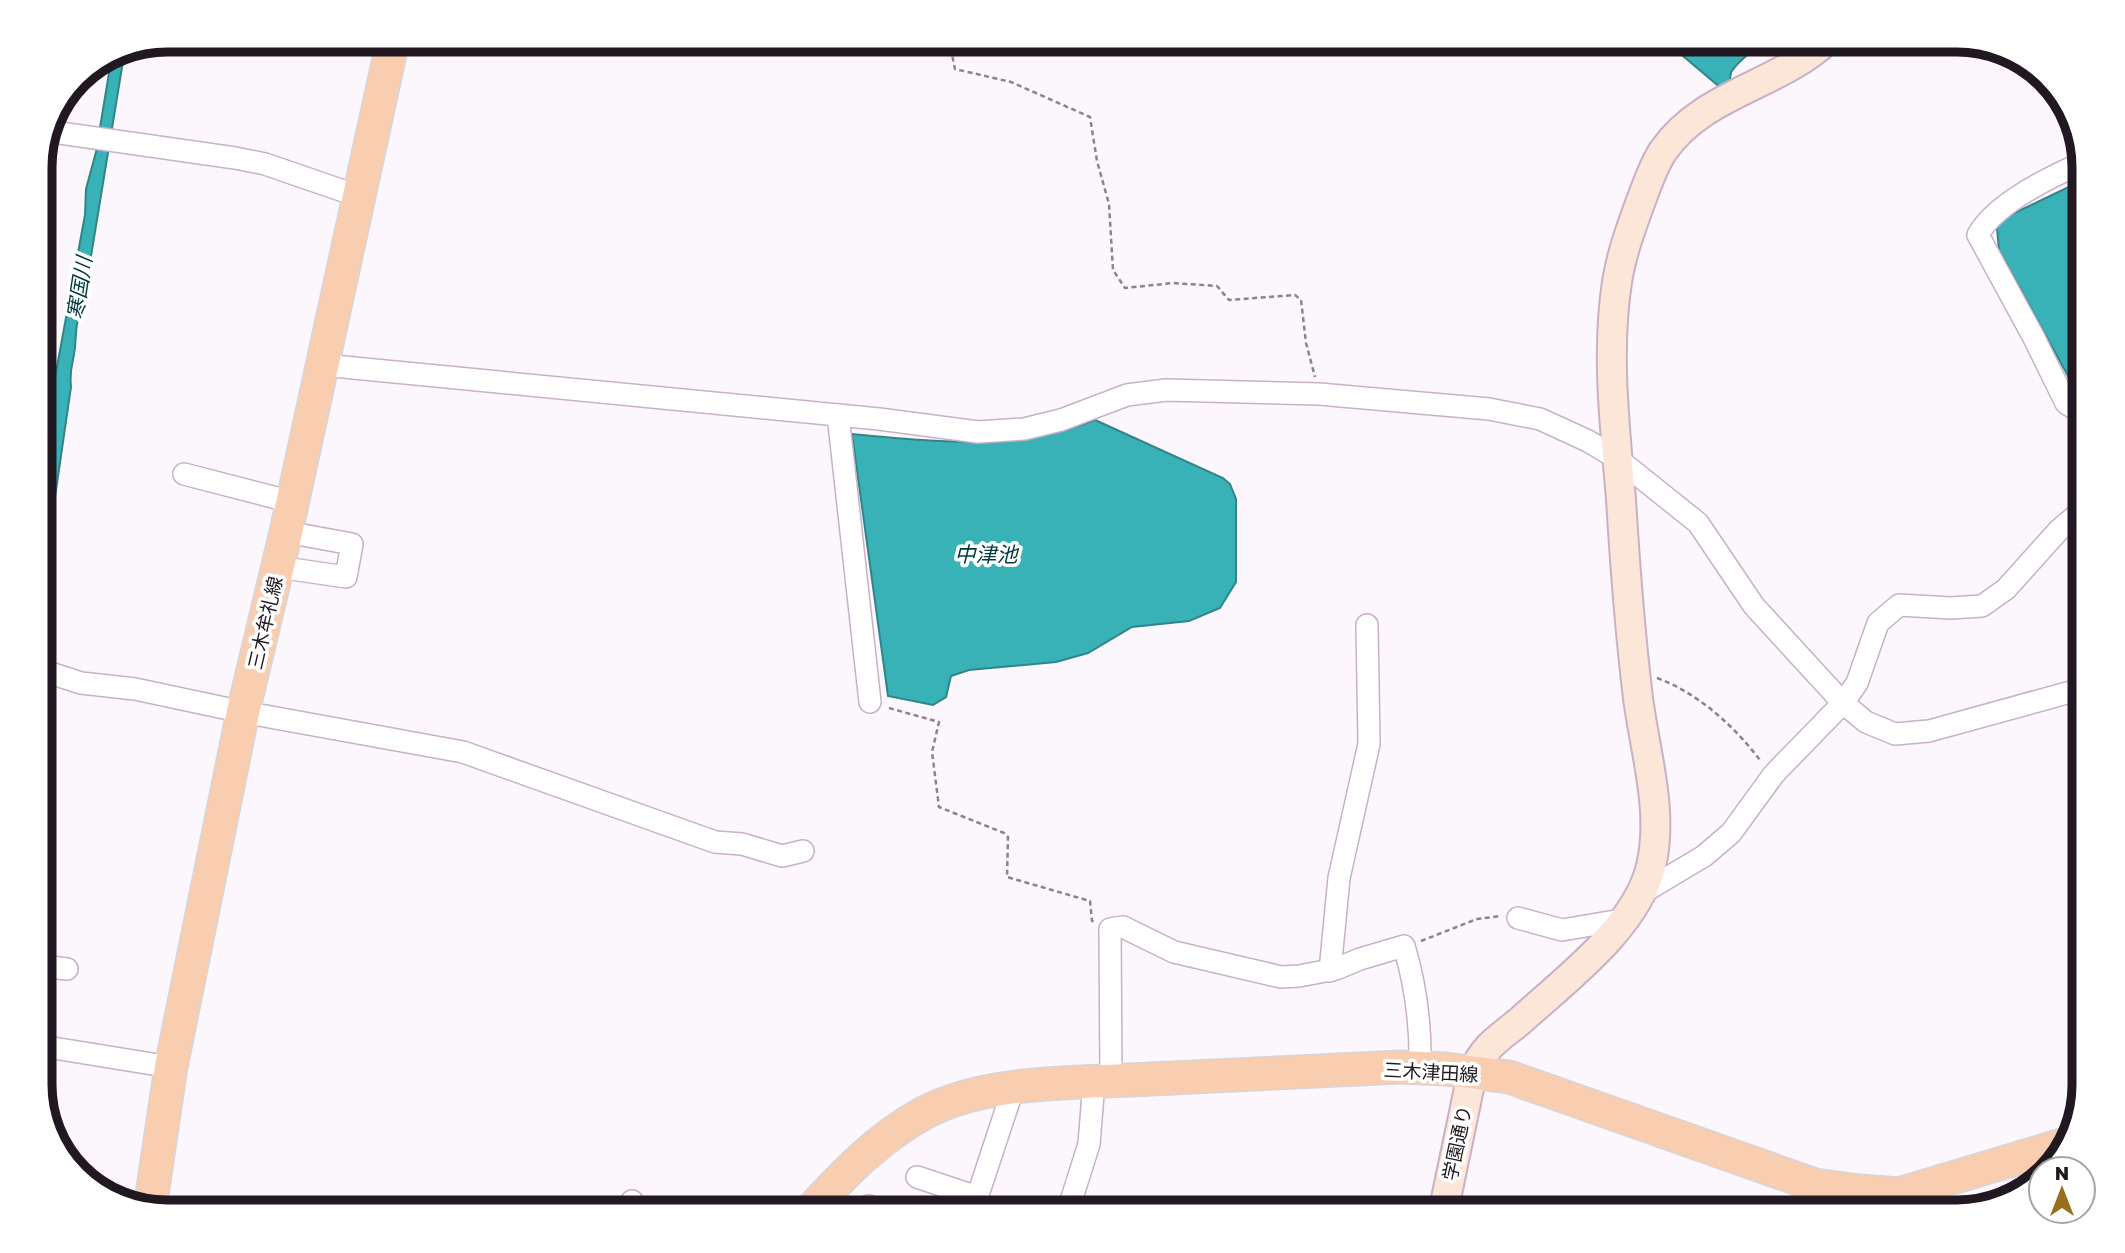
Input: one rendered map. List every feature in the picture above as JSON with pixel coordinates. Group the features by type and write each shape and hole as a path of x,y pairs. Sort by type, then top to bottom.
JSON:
{"main road":[{"name":"三木牟礼線","path":"151,1200 170,1074 243,712 278,567 390,52"},
{"name":"三木津田線","path":"820,1200 881,1141 925,1113 970,1094 1102,1082 1420,1068 1509,1077 1815,1185 1870,1200"},
{"name":"三木津田線","path":"1887,1200 1899,1194 2054,1147"}],"street":[{"name":"学園通り","path":"1446,1200 1472,1074 1485,1048 1558,986 1627,919 1642,893 1652,863 1654,824 1648,754 1635,669 1613,390 1613,314 1626,242 1647,183 1663,151 1686,124 1726,97 1792,67 1814,52"},
{"path":"58,133 265,164 358,196"},
{"path":"2072,169 2008,204 1985,222 1978,235 2066,402 2072,406"},
{"path":"323,365 838,415 978,432 1024,429 1061,420 1127,395 1166,390 1319,394 1489,409 1540,419 1588,440 1618,459 1698,523 1754,606 1843,703 1866,722 1895,734 1928,731 2072,692"},
{"path":"838,415 870,702"},
{"path":"184,474 352,544 346,577 278,567"},
{"path":"1642,893 1704,856 1731,833 1771,779 1843,703 1857,683 1878,623 1899,605 1951,608 1982,606 2006,589 2072,519"},
{"path":"1330,971 1339,878 1369,744 1367,625"},
{"path":"53,674 81,683 135,689 243,712 463,752 715,842 742,844 782,856 803,851"},
{"path":"1518,918 1562,930 1627,919"},
{"path":"1071,1200 1089,1144 1102,1082 1110,929 1123,927 1174,952 1281,977 1330,971 1360,959 1405,947 1416,1002 1420,1068"},
{"path":"53,967 67,969"},
{"path":"53,1049 170,1074"},
{"path":"53,1060 170,1074"},
{"path":"976,1200 1013,1089"},
{"path":"917,1177 964,1200"}],"path":[{"path":"951,52 955,69 1011,82 1090,117 1097,161 1109,204 1113,270 1125,288 1173,283 1217,286 1228,300 1295,295 1301,300 1306,342 1319,394"},
{"path":"1635,669 1671,683 1704,705 1747,743 1771,779"},
{"path":"870,702 939,722 932,752 939,807 1008,837 1007,877 1090,901 1092,921 1110,929"},
{"path":"1405,947 1477,919 1494,916 1518,918"}],"water":[{"path":"1678,52 1751,52 1733,69 1728,94"},
{"name":"寒国川","path":"123,62 83,305 77,326 53,506 53,388 85,215 86,189 96,152 110,68"},
{"path":"2072,185 2072,383 1999,250 1997,228 2002,219"},
{"name":"中津池","path":"1095,420 1223,478 1230,484 1236,499 1236,582 1220,608 1189,621 1132,627 1088,653 1056,662 969,670 951,676 946,697 933,705 888,696 852,434 975,442 1035,436"}]}
